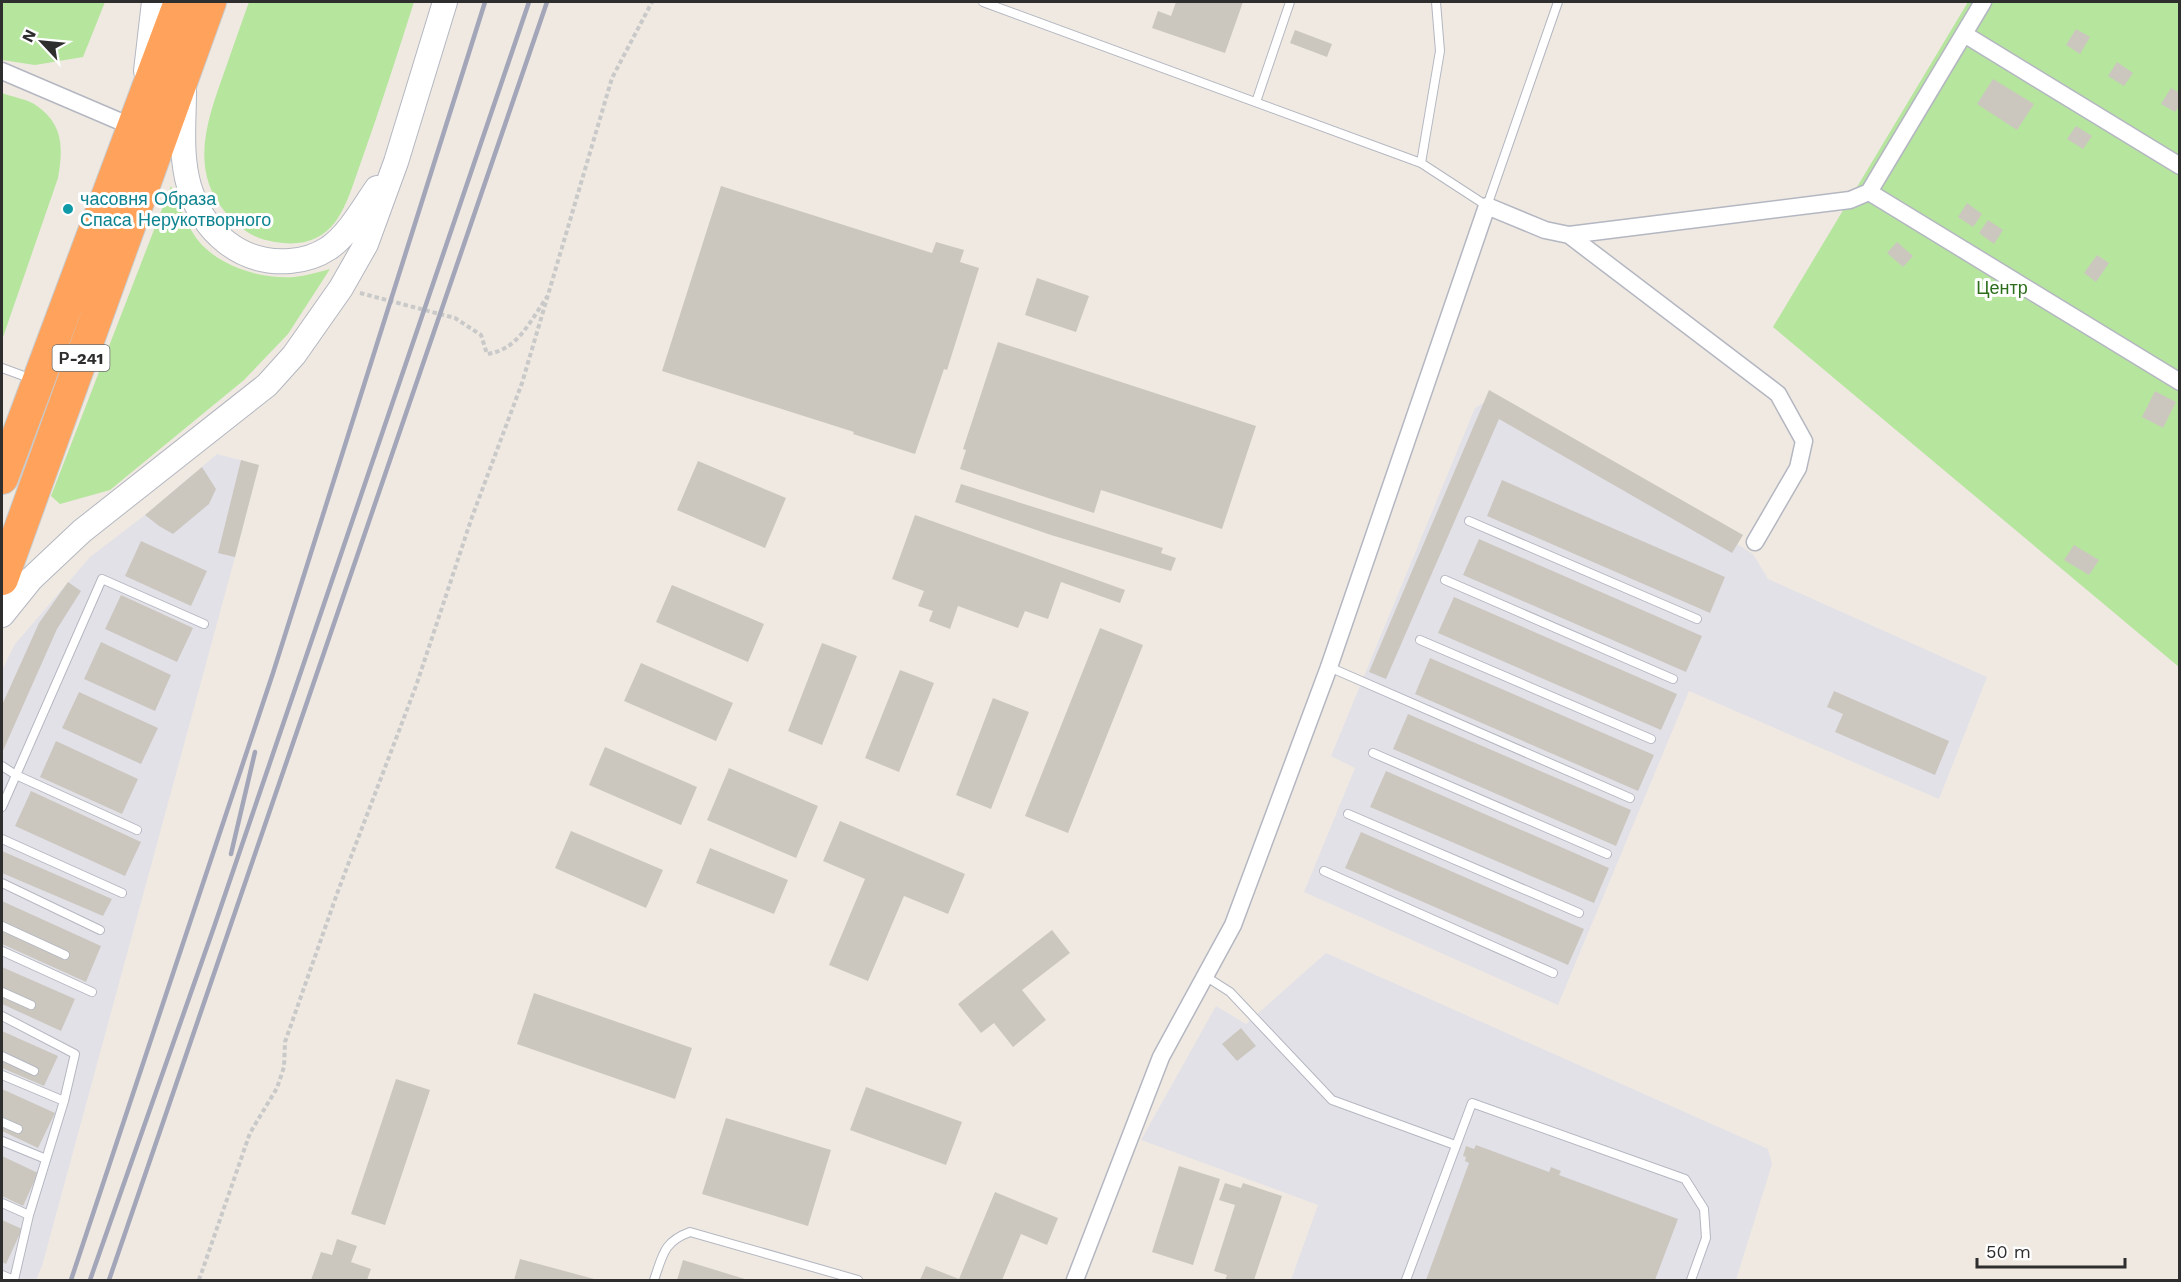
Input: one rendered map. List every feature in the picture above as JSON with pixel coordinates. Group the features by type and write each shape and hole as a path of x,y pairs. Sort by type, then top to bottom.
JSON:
{"highway":[{"name":"Р-241","path":"2,579 145,122 180,2"},
{"name":"Р-241","path":"2,478 37,381 145,122 185,69 210,2"}],"main road":[{"path":"145,122 154,2"},
{"path":"2,615 31,579 82,531 267,385 294,355 341,288 366,244 396,162 445,2"},
{"path":"185,69 183,151 190,189 201,212 216,233 239,252 265,261 279,262 305,259 327,249 338,241 352,224 396,162"}],"street":[{"path":"1075,1281 1161,1057 1233,925 1329,667 1487,206 1545,230 1569,235 1850,200 1869,192 1983,2"},
{"path":"1964,34 2180,166"},
{"path":"2,71 145,122"},
{"path":"1869,192 2180,382"},
{"path":"1569,235 1779,394 1804,441 1798,468 1755,542"}],"lane":[{"path":"983,2 1421,163 1487,206 1558,2"},
{"path":"1256,102 1290,2"},
{"path":"1421,163 1440,51 1436,2"},
{"path":"2,368 37,381"},
{"path":"1469,521 1697,619"},
{"path":"2,807 102,579 204,624"},
{"path":"1445,580 1673,679"},
{"path":"1420,640 1651,739"},
{"path":"1329,667 1630,798"},
{"path":"1373,753 1607,854"},
{"path":"2,766 16,775 137,830"},
{"path":"1348,814 1579,912"},
{"path":"2,839 122,893"},
{"path":"1324,871 1553,973"},
{"path":"2,884 100,930"},
{"path":"2,926 65,955"},
{"path":"2,951 92,992"},
{"path":"1205,976 1230,992 1332,1100 1455,1145"},
{"path":"2,992 31,1005"},
{"path":"2,1016 75,1054 64,1101 28,1215 14,1281 2,1275"},
{"path":"2,1056 34,1071"},
{"path":"2,1075 64,1101"},
{"path":"1406,1281 1472,1102 1685,1179 1704,1209 1706,1228 1706,1238 1691,1281"},
{"path":"2,1122 18,1129"},
{"path":"2,1141 46,1159"},
{"path":"2,1203 28,1215"},
{"path":"654,1281 669,1245 675,1238 690,1232 858,1281"}],"path":[{"path":"199,1281 250,1133 277,1088 284,1066 285,1042 338,891 416,686 472,517 522,383 612,78 652,2"},
{"path":"341,288 455,318 481,335 487,354 500,352 516,342 549,294"}],"shaded area":[{"path":"1497,395 1753,554 1768,579 1987,677 1939,799 1689,691 1558,1005 1304,892 1355,768 1331,756 1475,408"},
{"path":"217,454 259,465 42,1266 36,1280 2,1280 2,670 15,644 90,557 145,515"},
{"path":"1326,953 1768,1149 1772,1164 1736,1280 1291,1280 1318,1205 1141,1140 1216,1006 1246,1024"}],"green space":[{"path":"2,2 105,2 83,57 35,65 2,60"},
{"path":"249,2 414,2 347,200 330,228 316,238 301,243 275,242 248,232 226,213 214,196 207,179 205,143 208,125"},
{"name":"Центр","path":"1968,2 2179,2 2179,667 1773,327"},
{"path":"2,93 29,102 46,113 57,129 61,157 58,178 2,340"},
{"path":"171,186 196,238 210,252 232,266 257,274 282,277 303,276 330,269 288,334 244,380 110,490 60,504 51,496"}],"building":[{"path":"1176,2 1243,2 1225,53 1152,28 1158,11 1171,16"},
{"path":"2076,29 2090,37 2080,54 2066,45"},
{"path":"1295,30 1332,44 1327,57 1290,43"},
{"path":"2117,62 2133,73 2124,86 2108,76"},
{"path":"1993,79 2034,104 2017,130 1977,104"},
{"path":"2171,88 2180,93 2180,105 2175,112 2161,104"},
{"path":"2076,126 2092,136 2083,149 2067,139"},
{"path":"721,186 932,253 936,242 964,250 960,262 979,268 947,370 944,369 915,454 853,434 854,432 662,371"},
{"path":"1967,203 1982,214 1973,227 1958,217"},
{"path":"1988,220 2003,230 1994,244 1979,233"},
{"path":"1897,242 1913,256 1903,267 1887,253"},
{"path":"2097,255 2109,263 2096,282 2084,273"},
{"path":"1037,278 1089,296 1076,332 1025,315"},
{"path":"998,342 1256,426 1222,529 1101,490 1094,513 960,469 966,450 963,449"},
{"path":"1489,390 1743,535 1732,553 1499,419 1386,679 1369,672"},
{"path":"2155,391 2176,402 2163,428 2142,417"},
{"path":"241,460 259,465 235,557 218,553"},
{"path":"698,461 786,498 765,548 677,510"},
{"path":"202,467 216,489 209,504 173,534 145,515"},
{"path":"1502,480 1725,577 1710,613 1487,516"},
{"path":"961,484 1163,548 1161,553 1176,558 1171,571 1051,535 955,502"},
{"path":"915,515 1125,590 1120,603 1061,582 1048,619 1025,611 1018,628 958,606 950,629 929,621 933,611 918,606 924,591 892,579"},
{"path":"1479,539 1702,636 1686,672 1463,575"},
{"path":"141,541 207,571 191,606 125,576"},
{"path":"2074,545 2099,560 2089,575 2064,560"},
{"path":"68,582 81,591 57,629 2,753 2,705 39,623"},
{"path":"672,585 764,624 748,662 656,622"},
{"path":"121,595 193,628 177,662 105,629"},
{"path":"1454,597 1677,694 1661,730 1438,633"},
{"path":"1100,628 1143,645 1068,833 1025,816"},
{"path":"101,642 171,675 155,711 84,679"},
{"path":"822,643 857,656 822,745 788,731"},
{"path":"1430,658 1654,755 1638,791 1415,694"},
{"path":"641,663 733,703 716,741 624,701"},
{"path":"900,670 934,683 899,772 865,758"},
{"path":"1834,691 1949,741 1935,775 1835,732 1843,714 1827,707"},
{"path":"79,692 158,728 141,764 62,728"},
{"path":"993,698 1029,712 991,809 956,795"},
{"path":"1408,714 1631,810 1616,846 1393,749"},
{"path":"56,741 138,779 122,814 40,777"},
{"path":"605,747 697,787 681,825 589,785"},
{"path":"729,768 818,806 796,858 707,820"},
{"path":"1386,771 1609,868 1594,903 1370,807"},
{"path":"31,791 141,842 125,876 15,826"},
{"path":"840,821 965,874 948,914 904,896 868,981 829,965 865,879 823,861"},
{"path":"571,831 663,870 646,908 555,868"},
{"path":"1361,832 1584,929 1568,965 1345,868"},
{"path":"710,848 788,880 774,914 696,883"},
{"path":"2,851 112,899 103,916 2,873"},
{"path":"2,901 101,946 86,982 2,944"},
{"path":"1052,930 1070,953 1022,990 1046,1020 1013,1047 994,1023 981,1033 958,1004"},
{"path":"2,967 75,999 61,1031 2,1004"},
{"path":"534,993 692,1048 675,1099 517,1044"},
{"path":"1241,1028 1256,1046 1237,1061 1222,1044"},
{"path":"2,1031 58,1056 44,1086 2,1068"},
{"path":"396,1079 430,1090 385,1225 351,1214"},
{"path":"866,1087 962,1122 946,1165 850,1130"},
{"path":"2,1089 55,1113 38,1148 2,1131"},
{"path":"726,1118 831,1150 808,1226 702,1194"},
{"path":"1476,1145 1549,1172 1551,1167 1561,1171 1559,1175 1678,1219 1655,1280 1426,1280 1469,1163 1463,1156 1466,1146 1474,1149"},
{"path":"2,1156 38,1173 23,1206 2,1196"},
{"path":"1179,1166 1220,1179 1193,1265 1152,1252"},
{"path":"1225,1183 1241,1188 1243,1183 1282,1196 1254,1280 1225,1280 1227,1275 1214,1271 1235,1205 1219,1200"},
{"path":"995,1192 1058,1218 1047,1245 1021,1234 1002,1280 920,1280 926,1266 959,1279"},
{"path":"2,1220 22,1229 6,1264 2,1262"},
{"path":"337,1239 357,1246 351,1262 371,1269 367,1280 311,1280 321,1252 332,1255"},
{"path":"520,1259 598,1280 514,1280"},
{"path":"683,1260 748,1280 677,1280"}],"railway":[{"path":"71,1280 273,673 485,2"},
{"path":"90,1280 214,927 529,2"},
{"path":"109,1280 547,2"},
{"path":"231,854 255,752"}],"place":[{"name":"часовня Образа Спаса Нерукотворного","path":"68,209"}]}
